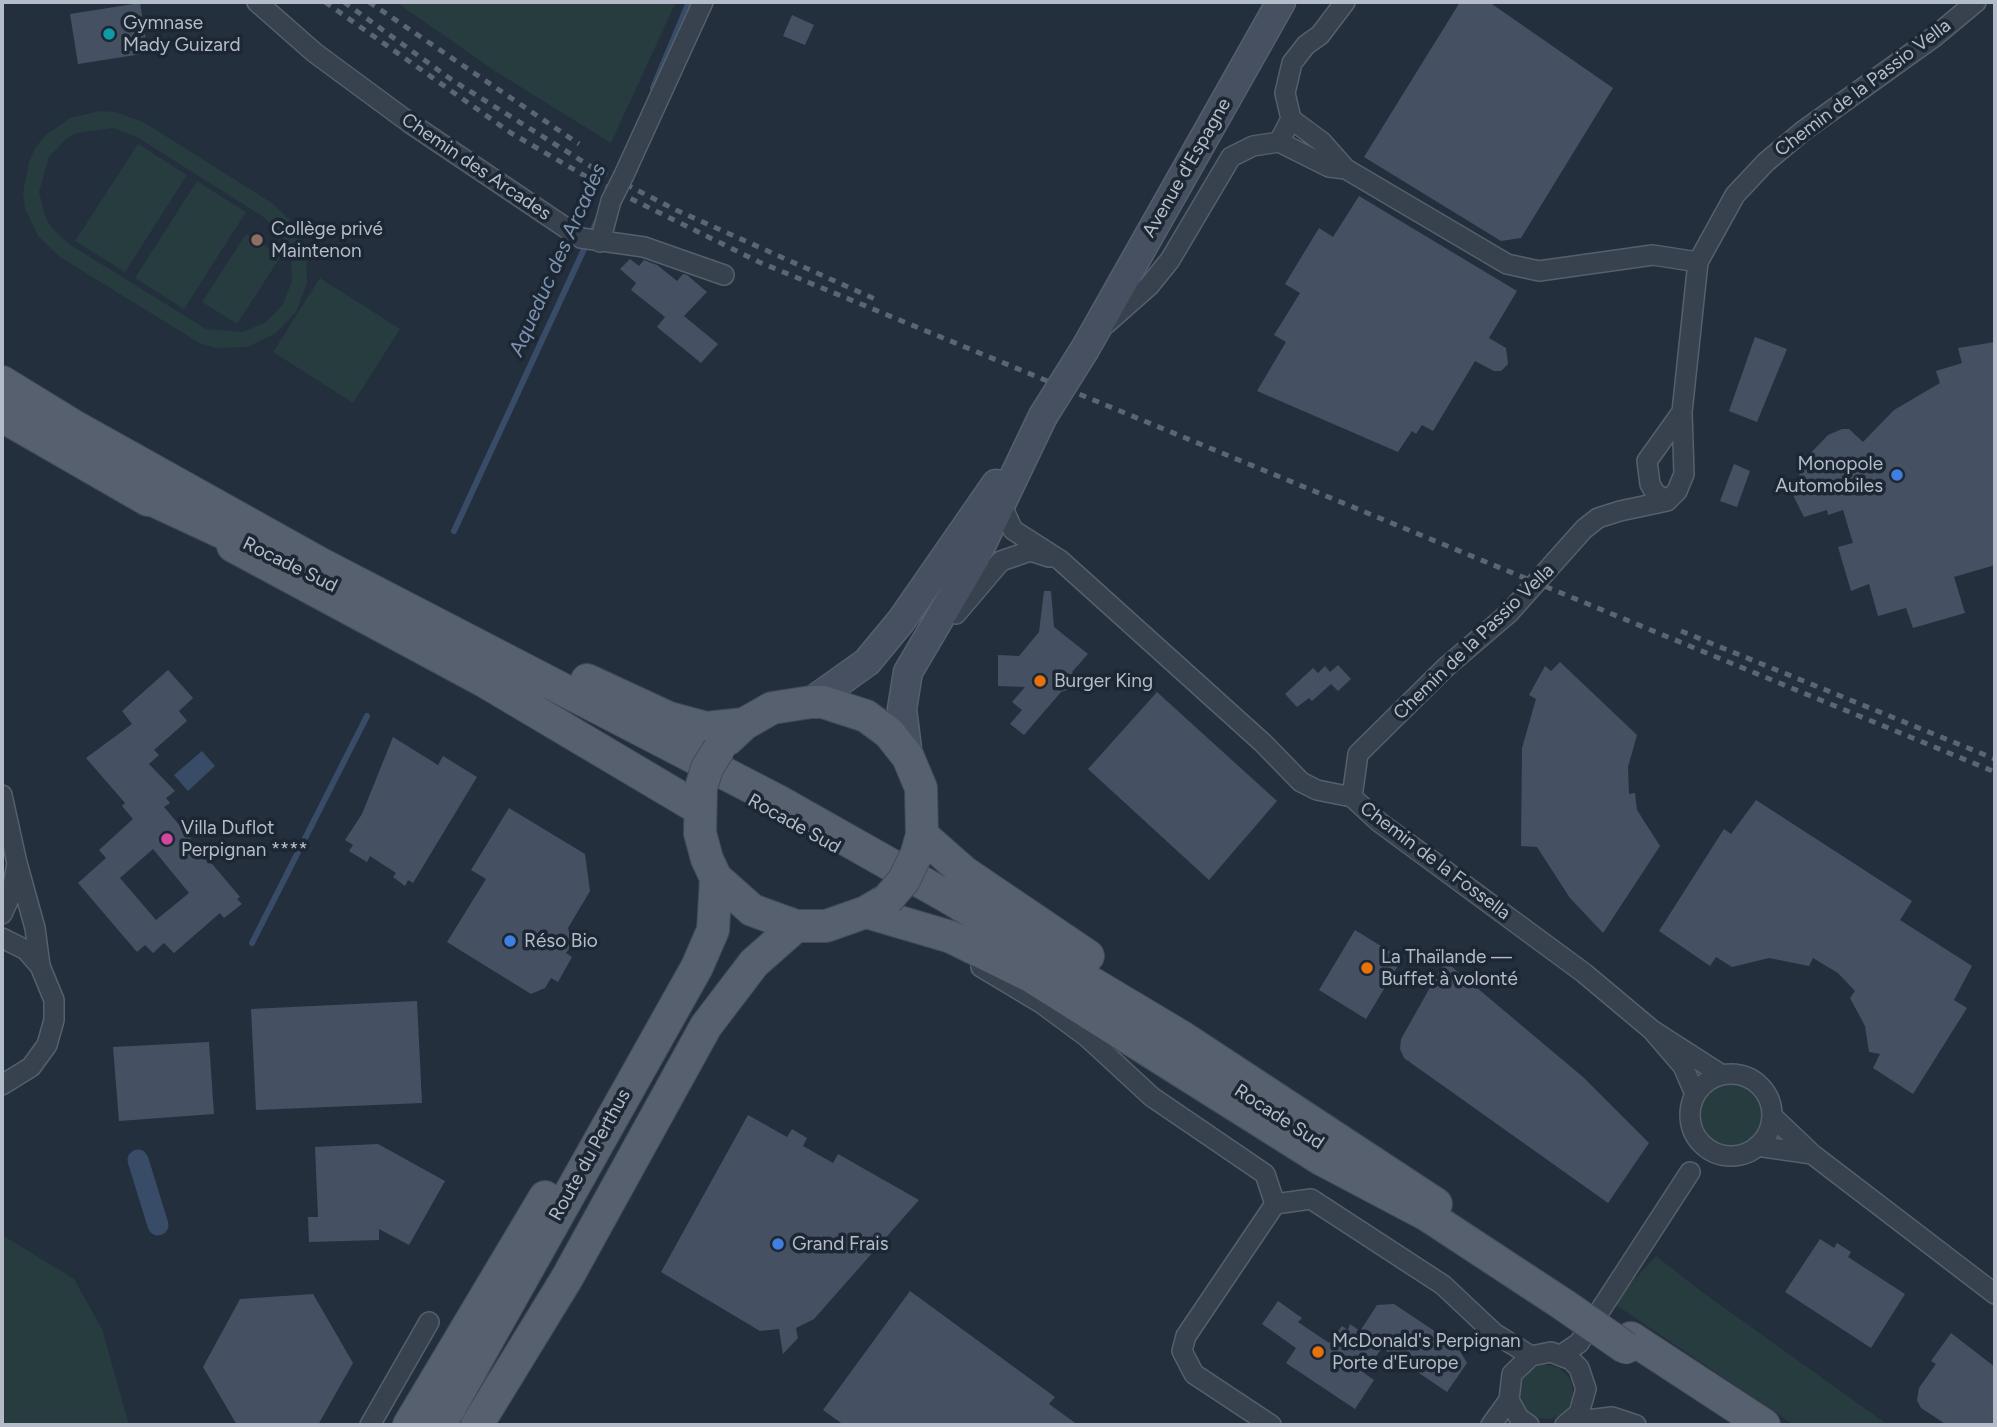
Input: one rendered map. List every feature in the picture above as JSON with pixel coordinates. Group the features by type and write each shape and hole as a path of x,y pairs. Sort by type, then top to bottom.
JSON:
{"main road":[{"name":"Avenue d'Espagne","path":"811,702 867,662 901,621 989,493 1039,426 1094,337 1281,2"},
{"name":"Avenue d'Espagne","path":"1094,337 1150,263 1302,2"},
{"name":"Rocade Sud","path":"2,382 72,425 154,468 489,634 669,718 706,728 744,724"},
{"name":"Rocade Sud","path":"2,416 129,489 700,798"},
{"name":"Avenue d'Espagne","path":"908,757 902,709 908,672 974,560 1039,426"},
{"name":"Rocade Sud","path":"154,468 321,564 778,801 958,903 1182,1037 1431,1210"},
{"name":"Rocade Sud","path":"129,489 314,575 797,825 1065,979 1431,1210"},
{"path":"811,702 866,716 889,733 908,757 921,788 919,846 904,880 877,906 826,926 796,926 752,910 716,878 700,833 700,798 707,768 719,749 744,724 772,708 811,702"},
{"path":"919,846 964,872 1363,1144 1431,1210"},
{"name":"Route du Perthus","path":"440,1425 697,967 713,930 716,878"},
{"path":"877,906 1032,977 1321,1159 1431,1210 1629,1343 1743,1425"},
{"name":"Route du Perthus","path":"477,1425 567,1278 706,1026 754,964 796,926"},
{"path":"409,1425 538,1208 635,1075"},
{"path":"1629,1343 1764,1425"}],"street":[{"name":"Chemin des Arcades","path":"257,2 315,53 410,123 581,238 644,247 724,275"},
{"path":"600,242 611,201 703,2"},
{"path":"1345,2 1320,35 1306,45 1292,63 1285,93 1291,119 1322,142 1346,169 1507,264 1539,271 1653,254 1698,262"},
{"name":"Chemin de la Passio Vella","path":"1352,797 1358,754 1446,667 1509,613 1584,529 1598,518 1620,510 1667,501 1677,491 1684,474 1682,412 1698,262 1735,195 1766,162 1976,2"},
{"path":"1291,119 1279,142 1329,167 1346,169"},
{"name":"Avenue d'Espagne","path":"1094,337 1149,286 1170,260 1231,157 1253,146 1279,142"},
{"name":"Chemin de la Passio Vella","path":"1667,501 1655,493 1650,484 1647,461 1682,412"},
{"name":"Chemin de la Fossella","path":"1001,504 1013,530 1060,560 1263,743 1301,782 1317,790 1352,797 1379,822 1584,973 1652,1030 1722,1075"},
{"name":"Chemin de la Fossella","path":"919,650 946,631 957,611 1000,561 1030,551 1060,560"},
{"path":"2,795 35,928 40,966 54,1000 54,1020 47,1045 31,1067 2,1085"},
{"path":"2,914 12,892 18,863"},
{"path":"934,930 955,952 1041,1003 1087,1037 1152,1097 1265,1174 1275,1204"},
{"path":"2,938 26,950 40,966"},
{"name":"Chemin de la Fossella","path":"1652,1030 1683,1066 1695,1094"},
{"path":"1772,1116 1765,1138 1757,1146 1732,1156 1718,1154 1700,1143 1689,1114 1695,1094 1712,1079 1722,1075 1746,1077 1765,1093 1772,1116 1812,1154 1995,1294"},
{"path":"1690,1172 1695,1135"},
{"path":"1757,1146 1812,1154"},
{"path":"1561,1355 1580,1343 1690,1172 1718,1154"},
{"path":"1271,1425 1194,1374 1182,1351 1186,1336 1275,1204 1311,1199 1443,1285 1494,1333 1531,1356"},
{"path":"370,1425 429,1322"},
{"path":"1494,1333 1512,1374"},
{"path":"1580,1343 1579,1368 1586,1390 1612,1417"},
{"path":"1491,1425 1509,1400 1512,1374 1520,1363 1541,1353 1561,1355 1579,1368"},
{"path":"1568,1424 1579,1413 1586,1390"},
{"path":"1509,1400 1519,1418 1529,1425"},
{"path":"1568,1424 1612,1417 1636,1425"}],"green space":[{"path":"396,2 676,2 611,143 495,71"},
{"path":"100,111 116,112 145,123 272,203 294,224 306,253 307,283 296,312 275,334 247,347 216,348 201,344 60,257 38,236 25,208 23,193 29,162 35,148 45,136 70,118","holes":["113,128 137,137 262,216 281,233 291,256 292,281 283,304 266,322 243,332 206,329 69,244 51,227 45,216 39,192 49,157 66,139 77,133"]},
{"path":"138,144 187,175 125,272 75,241"},
{"path":"197,181 246,212 184,309 135,278"},
{"path":"246,234 281,256 237,324 202,302"},
{"path":"320,278 400,329 353,403 273,352"},
{"path":"1731,1074 1747,1078 1760,1086 1768,1099 1772,1115 1768,1131 1760,1144 1747,1152 1731,1156 1715,1152 1702,1144 1694,1131 1690,1115 1694,1099 1702,1086 1715,1078"},
{"path":"2,1235 74,1279 102,1329 129,1425 2,1425"},
{"path":"1656,1256 1888,1425 1794,1425 1613,1303"},
{"path":"1546,1365 1565,1373 1573,1392 1565,1411 1546,1419 1527,1411 1519,1392 1527,1373"}],"water":[{"path":"202,751 215,766 188,791 174,775"}],"building":[{"path":"1460,2 1489,2 1613,88 1521,238 1501,241 1364,157"},
{"name":"Gymnase Mady Guizard","path":"140,3 148,53 78,64 70,14"},
{"path":"792,15 814,25 805,45 783,36"},
{"path":"1359,196 1517,291 1489,338 1506,348 1508,364 1501,371 1494,371 1475,361 1433,431 1422,425 1416,434 1412,431 1398,452 1257,391 1286,342 1274,335 1300,293 1285,284 1319,228 1333,237"},
{"path":"630,259 639,266 644,260 657,265 677,281 683,274 687,275 707,292 684,316 718,344 701,363 657,327 665,317 631,290 636,283 620,269"},
{"path":"1755,337 1787,349 1757,422 1729,411"},
{"name":"Monopole Automobiles","path":"1995,342 1995,565 1954,577 1965,613 1913,628 1906,608 1878,616 1869,584 1851,591 1838,547 1853,543 1843,510 1828,515 1827,510 1804,517 1792,493 1806,458 1828,435 1842,429 1849,429 1863,442 1894,410 1940,383 1936,371 1962,363 1958,348"},
{"path":"1734,464 1750,471 1737,507 1720,501"},
{"name":"Burger King","path":"1044,591 1051,591 1054,627 1088,654 1072,672 1078,686 1061,692 1024,735 1010,724 1022,710 1012,702 1025,687 998,686 998,655 1019,656 1039,632"},
{"path":"1560,662 1637,735 1628,767 1629,794 1635,793 1637,810 1660,846 1603,933 1570,898 1537,847 1521,846 1522,748 1536,699 1529,695 1545,666 1551,671"},
{"path":"1338,665 1351,679 1338,691 1331,684 1312,701 1309,698 1297,707 1285,694 1313,668 1318,673 1325,666 1330,672"},
{"path":"168,670 193,698 179,711 187,721 154,750 159,755 149,764 175,791 166,798 170,803 164,807 240,897 237,899 242,904 224,918 220,913 174,953 164,943 153,953 145,945 137,952 78,883 106,858 99,850 133,819 122,806 125,803 86,758 132,724 122,711","holes":["153,849 189,893 156,920 120,878"]},
{"path":"1157,692 1277,801 1209,880 1088,769"},
{"path":"393,737 438,765 443,756 477,777 413,883 408,880 405,886 393,877 396,873 370,856 367,862 349,851 353,845 345,840 362,814"},
{"path":"1756,800 1912,901 1900,920 1972,966 1954,1000 1967,1008 1913,1094 1873,1068 1880,1054 1869,1052 1865,1026 1850,998 1855,991 1838,973 1813,958 1809,966 1769,958 1732,967 1716,957 1710,966 1659,931 1724,829 1731,834"},
{"path":"509,808 585,854 590,891 568,928 572,945 566,953 572,957 558,982 551,978 545,988 531,994 447,942 486,879 471,870"},
{"path":"1355,930 1402,959 1366,1019 1319,990"},
{"path":"1445,961 1583,1077 1649,1143 1608,1203 1404,1058 1400,1049 1401,1039"},
{"path":"417,1001 422,1103 256,1110 251,1009"},
{"path":"209,1042 214,1114 119,1121 113,1047"},
{"name":"Grand Frais","path":"748,1115 787,1137 792,1129 807,1138 803,1146 833,1163 838,1154 919,1200 814,1319 796,1328 798,1338 783,1354 779,1329 760,1331 661,1272"},
{"path":"378,1144 445,1181 409,1245 379,1229 379,1240 309,1242 308,1217 318,1217 315,1147"},
{"path":"1820,1239 1834,1248 1837,1243 1851,1252 1848,1257 1905,1294 1871,1348 1785,1292"},
{"path":"910,1291 1055,1397 1049,1404 1078,1425 844,1425 823,1410"},
{"path":"313,1294 353,1363 318,1425 237,1425 203,1367 240,1299"},
{"path":"1278,1301 1302,1318 1298,1322 1329,1343 1342,1326 1348,1330 1350,1324 1360,1331 1377,1305 1394,1304 1457,1346 1467,1363 1447,1392 1382,1348 1364,1373 1374,1380 1355,1409 1286,1363 1296,1348 1262,1324"},
{"path":"1951,1333 1995,1367 1995,1425 1947,1425 1921,1408 1917,1400 1919,1388 1936,1364 1931,1361"}],"waterway":[{"name":"Aqueduc des Arcades","path":"653,88 689,2"},
{"name":"Aqueduc des Arcades","path":"454,531 597,221"},
{"path":"252,943 367,716"},
{"path":"138,1160 158,1225"}],"railway":[{"path":"325,2 511,133 587,177 759,262 1995,772"},
{"path":"344,2 452,80 590,166 676,210 875,299"},
{"path":"369,2 579,144"},
{"path":"1681,631 1995,759"}],"place":[{"name":"Gymnase Mady Guizard","path":"109,34"},
{"name":"Collège privé Maintenon","path":"257,240"},
{"name":"Monopole Automobiles","path":"1897,475"},
{"name":"Burger King","path":"1040,681"},
{"name":"Villa Duflot Perpignan ****","path":"167,839"},
{"name":"Réso Bio","path":"510,941"},
{"name":"La Thaïlande — Buffet à volonté","path":"1367,968"},
{"name":"Grand Frais","path":"778,1244"},
{"name":"McDonald's Perpignan Porte d'Europe","path":"1318,1352"}]}
